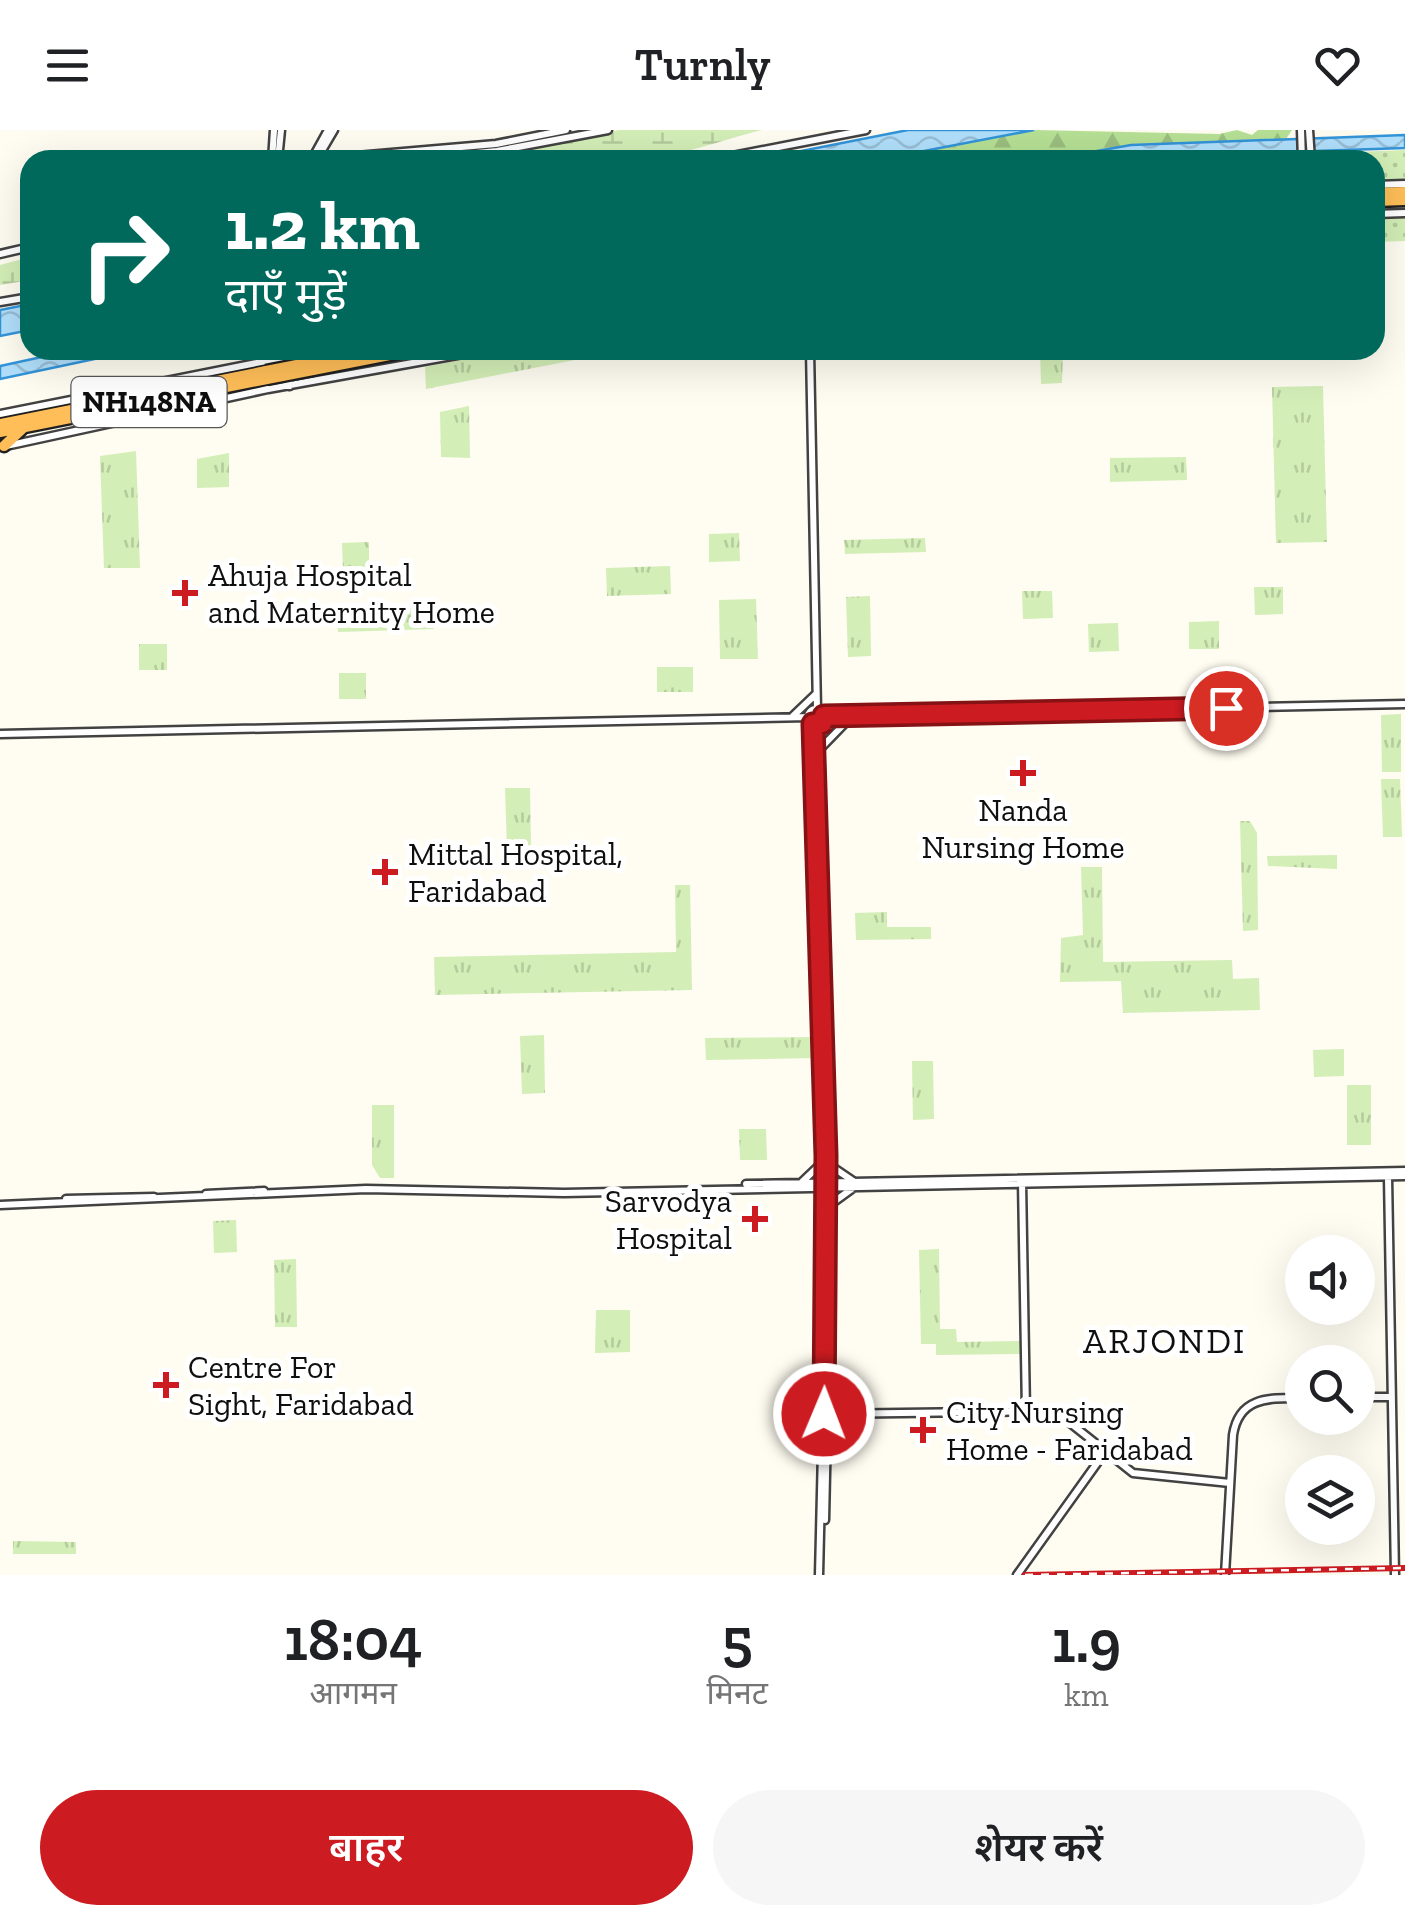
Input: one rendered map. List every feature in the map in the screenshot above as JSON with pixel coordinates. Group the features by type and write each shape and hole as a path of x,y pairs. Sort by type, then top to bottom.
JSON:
{"highway":[{"name":"NH148NA","path":"0,424 23,424 337,360"},
{"name":"NH148NA","path":"0,432 54,413 352,360"},
{"path":"0,414 23,424 2,446"}],"street":[{"path":"471,150 547,138 566,130"},
{"path":"427,150 608,130"},
{"path":"763,150 866,130"},
{"path":"0,414 254,360"},
{"path":"288,360 293,386"},
{"path":"2,446 432,360"},
{"path":"810,360 818,693 817,709 811,720 816,749 827,1186 827,1414"},
{"path":"792,717 818,693"},
{"path":"0,734 792,717 811,720 1405,704"},
{"path":"816,749 823,718 817,709"},
{"path":"816,749 851,717"},
{"path":"802,1183 826,1160"},
{"path":"826,1160 856,1185"},
{"path":"0,1203 366,1189 564,1193 1405,1173"},
{"path":"1388,1174 1395,1575"},
{"path":"1022,1182 1026,1411"},
{"path":"831,1204 856,1185"},
{"path":"0,1203 366,1186 827,1186"},
{"path":"822,1575 831,1204 827,1186"},
{"path":"1375,1397 1391,1397"},
{"path":"1225,1575 1238,1415 1257,1400 1285,1399"},
{"path":"827,1414 1061,1413 1106,1452 1143,1476 1230,1483"},
{"path":"1018,1575 1106,1452"}],"green space":[{"path":"619,130 762,130 690,150 518,150"},
{"path":"1034,130 1219,134 1237,130 1252,135 1258,130 1292,130 1286,139 1131,145 1103,150 929,150"},
{"path":"1405,150 1405,180 1385,181 1385,151"},
{"path":"1405,215 1405,241 1385,242 1385,216"},
{"path":"20,260 20,282 0,285 0,265"},
{"path":"460,360 575,360 426,389 425,367"},
{"path":"1040,360 1063,360 1062,383 1041,384"},
{"path":"1323,386 1327,542 1276,543 1272,387"},
{"path":"469,406 470,458 441,457 440,412"},
{"path":"136,451 140,568 104,568 100,456"},
{"path":"229,453 229,487 197,488 197,459"},
{"path":"1186,457 1187,480 1110,482 1110,458"},
{"path":"739,533 740,561 709,562 709,534"},
{"path":"925,538 926,552 845,554 844,540"},
{"path":"369,542 369,569 343,569 342,543"},
{"path":"670,566 671,594 607,596 606,568"},
{"path":"1254,587 1283,587 1283,614 1255,615"},
{"path":"1022,591 1052,591 1053,618 1023,619"},
{"path":"870,596 871,656 848,657 846,597"},
{"path":"756,599 758,659 720,659 719,600"},
{"path":"434,606 434,629 338,632 337,608"},
{"path":"1219,621 1219,649 1189,649 1189,622"},
{"path":"1118,623 1119,651 1089,652 1088,624"},
{"path":"139,644 167,644 167,670 139,670"},
{"path":"657,667 693,667 693,692 657,692"},
{"path":"339,673 366,673 366,699 339,699"},
{"path":"1401,714 1401,772 1382,772 1381,715"},
{"path":"1381,779 1400,779 1402,837 1383,837"},
{"path":"505,788 530,788 531,847 507,847"},
{"path":"1240,821 1250,821 1257,833 1258,930 1243,931"},
{"path":"1337,855 1337,869 1268,866 1267,856"},
{"path":"1081,867 1102,867 1103,962 1232,960 1233,979 1259,978 1260,1010 1123,1013 1121,981 1060,982 1061,938 1083,935"},
{"path":"675,885 690,885 692,990 435,995 434,957 676,952"},
{"path":"887,912 887,927 931,927 931,939 856,940 855,913"},
{"path":"544,1035 545,1093 522,1094 520,1036"},
{"path":"818,1037 818,1058 706,1060 705,1038"},
{"path":"1344,1049 1344,1076 1314,1077 1313,1050"},
{"path":"912,1061 933,1061 934,1119 913,1120"},
{"path":"1347,1085 1371,1085 1371,1145 1347,1145"},
{"path":"372,1105 394,1105 394,1178 380,1178 372,1165"},
{"path":"739,1129 766,1129 767,1160 740,1160"},
{"path":"236,1220 237,1252 214,1253 213,1221"},
{"path":"939,1249 940,1329 956,1329 957,1342 1021,1341 1021,1354 936,1355 936,1344 921,1344 919,1250"},
{"path":"296,1259 297,1327 275,1327 274,1260"},
{"path":"596,1310 630,1310 630,1352 595,1353"},
{"path":"13,1541 76,1542 76,1554 13,1554"}],"water":[{"path":"908,130 1034,130 929,150 807,150"},
{"path":"1405,135 1405,148 1103,150 1131,145"},
{"path":"20,306 20,332 0,336 0,310"},
{"path":"28,360 90,360 0,379 0,366"}],"railway":[{"path":"1025,1575 1405,1568"}],"place":[{"name":"Ahuja Hospital and Maternity Home","path":"185,593"},
{"name":"Nanda Nursing Home","path":"1023,773"},
{"name":"Mittal Hospital, Faridabad","path":"385,872"},
{"name":"Sarvodya Hospital","path":"755,1219"},
{"name":"Centre For Sight, Faridabad","path":"166,1385"},
{"name":"City Nursing Home - Faridabad","path":"923,1430"}],"district":[{"name":"ARJONDI","path":"1165,1341"}],"route":[{"path":"824,1414 826,1156 813,724 822,723 824,716 1226,708"}]}
